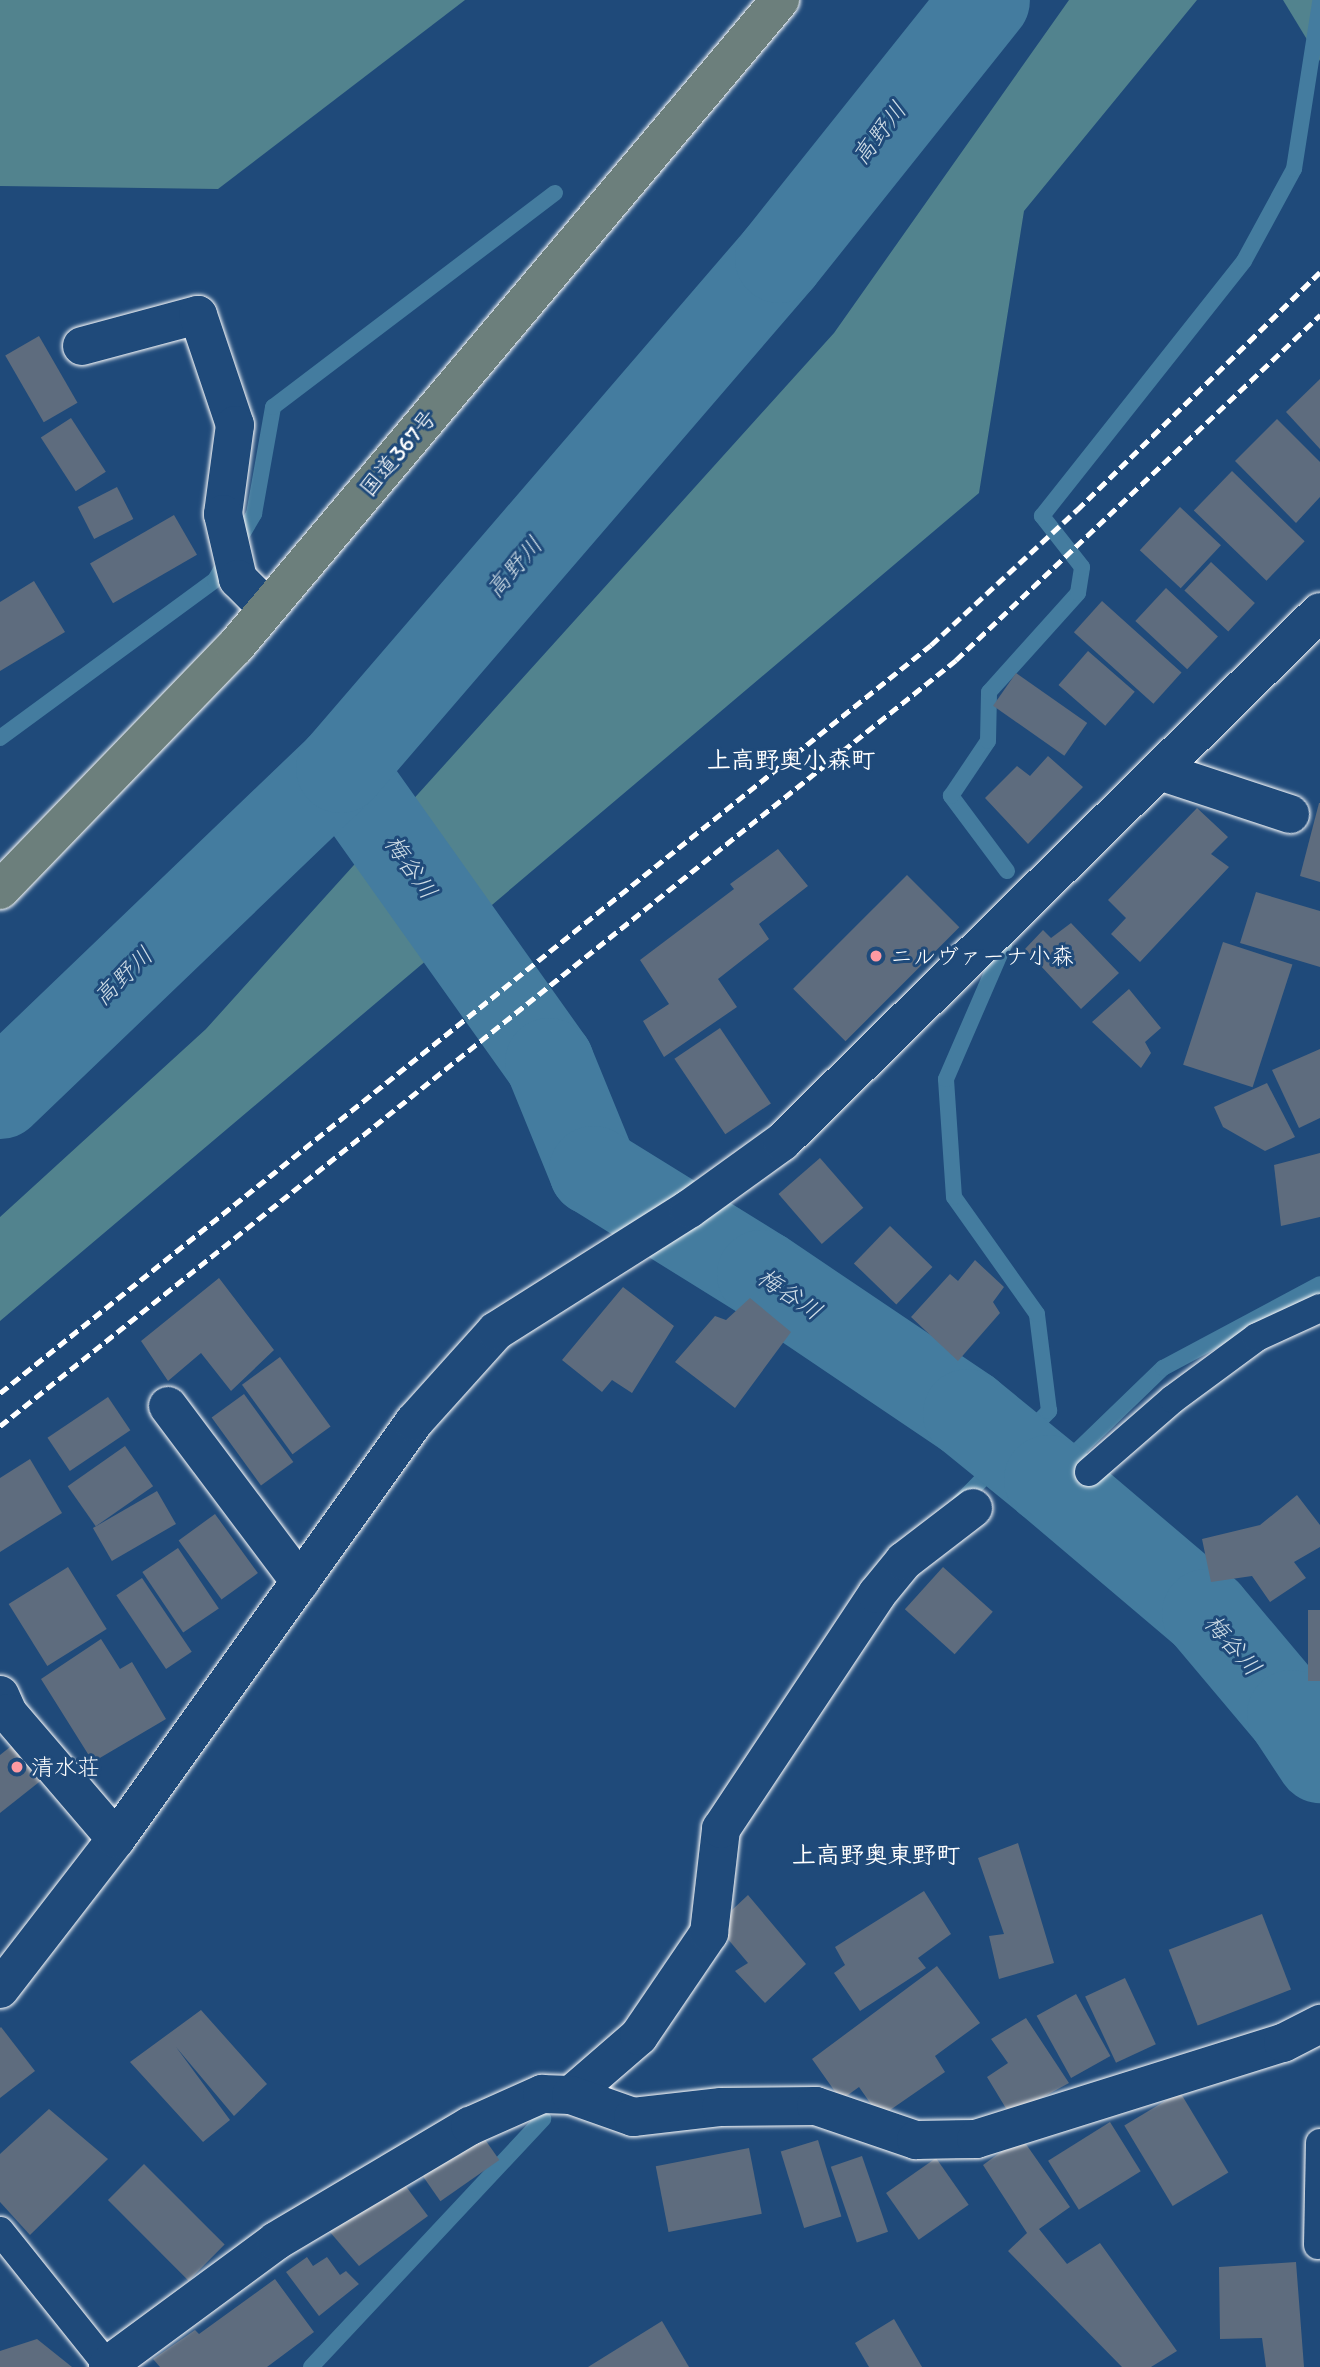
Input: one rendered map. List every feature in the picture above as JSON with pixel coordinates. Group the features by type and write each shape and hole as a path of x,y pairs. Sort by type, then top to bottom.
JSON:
{"highway":[{"name":"国道367号","path":"0,890 267,608 780,0"}],"street":[{"path":"82,346 198,315 235,425 223,514 238,579 267,608"},
{"path":"0,1989 116,1839 414,1422 496,1331 569,1281 689,1209 782,1142 1320,612"},
{"path":"1159,771 1290,814"},
{"path":"168,1406 300,1582"},
{"path":"571,2095 639,2036 709,1933 722,1829 877,1594 904,1561 973,1508"},
{"path":"3,1709 116,1839"},
{"path":"108,2366 276,2241 470,2126 542,2094 571,2095 633,2117 721,2107 816,2106 916,2140 976,2139 1283,2043 1320,2024"}],"lane":[{"path":"1089,1472 1173,1399 1256,1337 1320,1308"},
{"path":"1318,2245 1320,2143"},
{"path":"0,2231 108,2366"}],"green space":[{"path":"0,0 465,0 218,189 0,186"},
{"path":"1069,0 1197,0 1024,211 979,493 0,1321 0,1217 206,1029 834,333"},
{"path":"1283,0 1320,0 1320,61"}],"building":[{"path":"39,336 78,403 44,422 5,356"},
{"path":"1320,379 1320,449 1286,412"},
{"path":"71,418 106,472 76,491 41,438"},
{"path":"1277,419 1320,462 1320,497 1296,523 1235,461"},
{"path":"1232,471 1305,541 1266,581 1194,511"},
{"path":"117,487 133,519 94,539 78,507"},
{"path":"1180,507 1221,545 1181,588 1140,550"},
{"path":"174,515 197,555 113,603 90,564"},
{"path":"1211,562 1255,603 1228,631 1184,591"},
{"path":"34,581 65,632 0,671 0,602"},
{"path":"1166,588 1218,636 1187,669 1135,621"},
{"path":"1102,601 1182,673 1153,704 1074,632"},
{"path":"1088,651 1135,692 1105,726 1058,685"},
{"path":"1016,673 1087,723 1064,756 993,706"},
{"path":"1048,756 1083,787 1028,844 985,798 1017,766 1030,776"},
{"path":"1320,803 1320,882 1300,876"},
{"path":"1197,808 1228,837 1211,854 1229,867 1140,962 1111,934 1126,918 1108,900"},
{"path":"778,849 808,886 759,924 769,939 718,979 737,1007 664,1057 643,1021 669,1004 640,960 734,889 730,884"},
{"name":"ニルヴァーナ小森","path":"907,875 959,927 845,1041 793,989"},
{"path":"1256,892 1320,911 1320,967 1240,943"},
{"path":"1071,923 1119,973 1081,1009 1025,949 1043,930 1051,938"},
{"path":"1223,942 1292,965 1253,1087 1183,1065"},
{"path":"1129,989 1161,1028 1145,1042 1151,1053 1141,1068 1092,1022"},
{"path":"720,1028 771,1103 725,1134 674,1059"},
{"path":"1320,1049 1320,1118 1299,1128 1272,1070"},
{"path":"1267,1083 1295,1137 1265,1151 1223,1127 1214,1107"},
{"path":"1320,1153 1320,1217 1281,1226 1274,1165"},
{"path":"820,1158 863,1208 822,1244 778,1194"},
{"path":"890,1226 932,1267 896,1304 854,1263"},
{"path":"975,1260 1004,1287 993,1302 1000,1313 958,1361 911,1317 950,1274 958,1281"},
{"path":"219,1278 274,1350 231,1391 201,1353 168,1381 141,1341"},
{"path":"623,1287 674,1326 632,1393 612,1380 602,1392 562,1360"},
{"path":"750,1298 791,1332 735,1408 675,1362 715,1316 726,1320"},
{"path":"280,1357 331,1427 293,1454 242,1385"},
{"path":"244,1394 293,1462 261,1485 212,1418"},
{"path":"108,1397 130,1430 70,1471 47,1438"},
{"path":"125,1446 153,1486 96,1526 68,1486"},
{"path":"30,1459 62,1513 0,1552 0,1478"},
{"path":"157,1491 176,1524 112,1561 93,1528"},
{"path":"1297,1495 1320,1525 1320,1547 1294,1562 1306,1578 1270,1602 1252,1576 1211,1582 1202,1539 1260,1525"},
{"path":"215,1514 258,1573 222,1600 179,1540"},
{"path":"178,1548 219,1609 183,1633 142,1572"},
{"path":"68,1567 107,1629 47,1666 9,1604"},
{"path":"943,1567 993,1612 955,1654 905,1609"},
{"path":"142,1578 192,1652 166,1669 116,1595"},
{"path":"1308,1610 1320,1610 1320,1681 1308,1681"},
{"path":"101,1639 120,1669 132,1662 166,1719 93,1762 41,1679"},
{"name":"清水荘","path":"15,1743 43,1779 0,1813 0,1755"},
{"path":"1018,1843 1054,1963 999,1979 989,1936 1004,1934 978,1858"},
{"path":"924,1891 951,1934 918,1958 926,1968 860,2011 834,1973 845,1965 835,1947"},
{"path":"748,1895 806,1964 765,2003 735,1971 748,1963 716,1925"},
{"path":"1262,1914 1291,1990 1198,2025 1169,1950"},
{"path":"937,1966 980,2023 935,2056 945,2072 880,2117 859,2087 841,2100 812,2059"},
{"path":"1125,1978 1156,2044 1116,2063 1085,1997"},
{"path":"1076,1994 1110,2056 1071,2078 1037,2016"},
{"path":"201,2010 267,2084 234,2116 176,2047 230,2120 203,2142 130,2062"},
{"path":"1026,2018 1069,2083 1010,2115 987,2077 1008,2063 991,2039"},
{"path":"0,2028 35,2071 0,2098"},
{"path":"1180,2092 1228,2173 1173,2206 1124,2125"},
{"path":"49,2109 108,2159 30,2235 0,2202 0,2154"},
{"path":"1110,2122 1141,2171 1079,2210 1048,2161"},
{"path":"477,2128 499,2160 440,2201 418,2169"},
{"path":"1021,2137 1070,2207 1039,2229 1067,2264 1100,2243 1177,2351 1151,2367 1122,2367 1008,2251 1027,2233 983,2165"},
{"path":"818,2140 841,2217 804,2228 781,2151"},
{"path":"749,2148 762,2214 669,2232 656,2166"},
{"path":"862,2156 888,2232 857,2242 831,2167"},
{"path":"936,2158 969,2205 919,2240 886,2193"},
{"path":"144,2164 225,2245 189,2281 108,2200"},
{"path":"399,2177 428,2216 359,2266 324,2225"},
{"path":"307,2257 313,2266 327,2257 340,2275 346,2271 359,2284 319,2316 286,2272"},
{"path":"1296,2262 1304,2367 1266,2367 1262,2338 1220,2339 1219,2267"},
{"path":"275,2279 314,2332 267,2367 160,2367 153,2359 195,2330 199,2334"},
{"path":"894,2319 922,2367 869,2367 855,2343"},
{"path":"662,2321 689,2367 588,2367"},
{"path":"37,2339 72,2367 0,2367 0,2351"}],"waterway":[{"name":"高野川","path":"0,1094 340,768 779,258 985,0"},
{"path":"1007,871 951,796 988,741 989,692 1078,593 1082,567 1042,516 1244,261 1294,169 1320,3"},
{"path":"0,738 215,580 254,514 273,407 555,193"},
{"name":"梅谷川","path":"340,768 549,1062 593,1170 761,1274 967,1413 1206,1613 1291,1714 1320,1758"},
{"path":"959,1503 1049,1411 1037,1314 954,1197 946,1079 1004,945"},
{"path":"1048,1479 1163,1368 1320,1284"},
{"path":"311,2367 543,2119"}],"railway":[{"path":"0,1393 931,645 1077,510 1320,272"},
{"path":"0,1426 956,660 1320,315"}],"place":[{"name":"ニルヴァーナ小森","path":"876,956"},
{"name":"清水荘","path":"17,1767"}],"district":[{"name":"上高野奥小森町","path":"791,760"},
{"name":"上高野奥東野町","path":"876,1855"}]}
